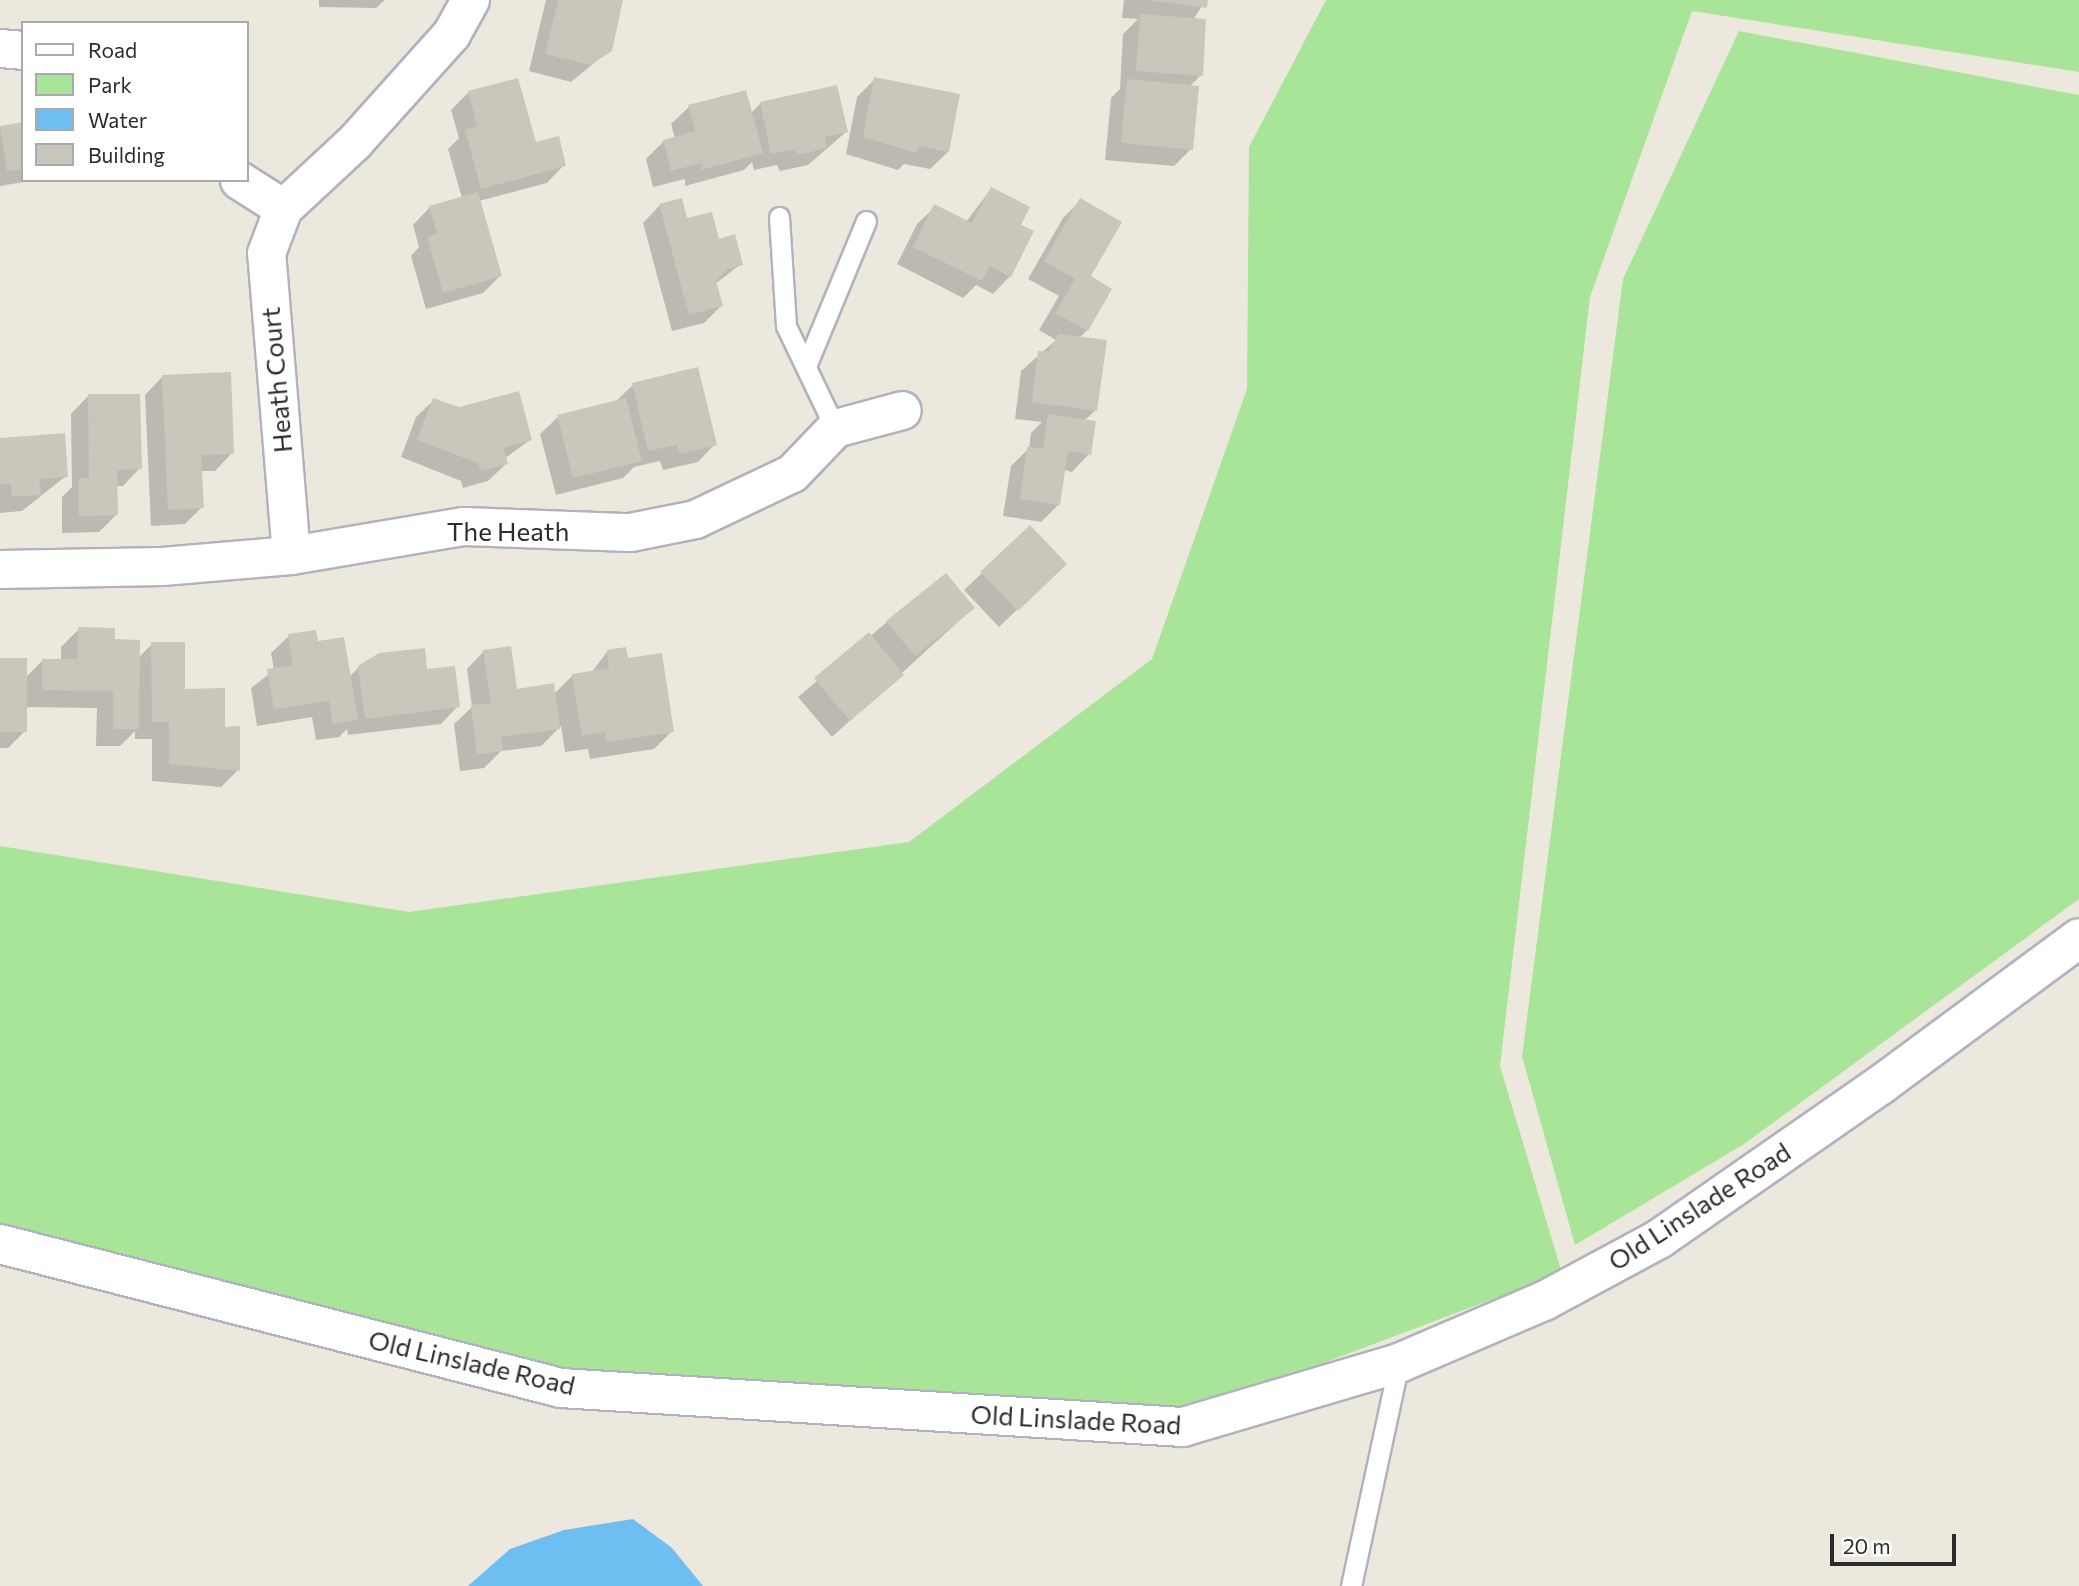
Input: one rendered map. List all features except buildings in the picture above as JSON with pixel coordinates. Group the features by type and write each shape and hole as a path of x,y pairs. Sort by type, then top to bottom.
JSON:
{"street":[{"name":"Heath Court","path":"291,555 266,253 283,208 354,142 451,34 470,0"},
{"path":"0,48 21,50"},
{"path":"242,182 283,208"},
{"path":"835,428 902,410"},
{"name":"The Heath","path":"0,569 162,566 291,555 463,526 630,532 695,519 792,473 835,428"},
{"name":"Old Linslade Road","path":"0,1244 561,1388 1183,1427 1399,1363 1544,1301 1659,1239 1882,1084 2079,938"}],"lane":[{"path":"779,217 786,326 835,428"},
{"path":"806,366 866,221"},
{"path":"1351,1586 1399,1363"}],"green space":[{"path":"1326,0 2079,0 2079,72 1692,11 1590,297 1500,1066 1562,1273 1181,1417 563,1379 0,1234 0,846 409,912 909,842 1152,659 1247,389 1249,147"},
{"path":"1739,31 2079,95 2079,899 1744,1144 1575,1245 1522,1056 1623,279"}],"water":[{"path":"633,1519 672,1548 703,1586 468,1586 510,1549 564,1530"}]}
